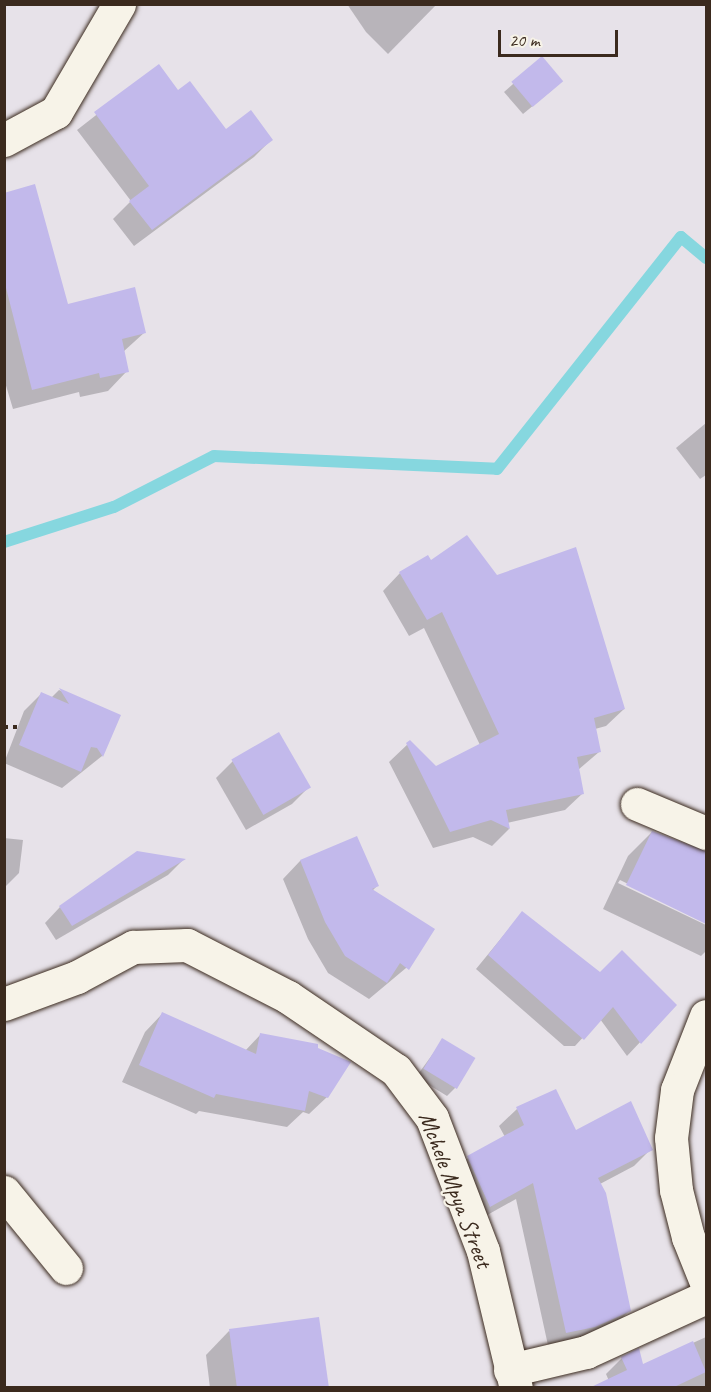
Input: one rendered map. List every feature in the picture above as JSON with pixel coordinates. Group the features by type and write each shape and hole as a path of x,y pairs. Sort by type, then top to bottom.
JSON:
{"street":[{"path":"4,140 56,112 119,4"},
{"path":"637,804 706,833"},
{"name":"Mchele Mpya Street","path":"4,1004 77,977 133,947 187,945 288,997 396,1070 432,1118 483,1251 513,1379"},
{"path":"706,1016 677,1090 671,1138 676,1190 688,1237 706,1282"},
{"path":"4,1192 66,1268"},
{"path":"513,1379 586,1352 706,1297"}],"path":[{"path":"4,727 21,727"}],"building":[{"path":"542,56 563,81 533,107 511,82"},
{"path":"159,64 178,90 190,81 226,129 251,110 273,140 152,230 129,201 149,186 94,112"},
{"path":"35,184 68,304 135,287 146,333 122,339 129,372 100,378 99,373 32,390 4,280 4,193"},
{"path":"467,535 497,575 576,547 625,709 594,718 601,752 577,757 584,794 506,810 510,829 491,820 450,832 406,743 410,740 436,766 499,734 442,612 427,620 399,572 428,555 431,560"},
{"path":"59,688 121,715 103,757 97,748 91,747 81,772 19,745 41,692 69,704"},
{"path":"279,732 311,787 263,815 231,760"},
{"path":"652,831 706,851 706,924 626,885"},
{"path":"357,836 379,886 372,889 435,929 409,970 400,963 387,983 345,956 325,922 300,860"},
{"path":"137,851 186,859 72,926 59,906"},
{"path":"522,911 600,972 622,950 677,1005 641,1044 613,1007 584,1040 488,955"},
{"path":"162,1012 256,1054 260,1033 318,1044 318,1048 351,1062 328,1098 309,1091 305,1111 216,1094 214,1098 139,1065"},
{"path":"442,1038 475,1058 457,1089 423,1069"},
{"path":"556,1089 576,1130 631,1101 653,1150 598,1178 606,1193 631,1311 595,1327 566,1333 533,1183 490,1207 467,1156 524,1125 516,1107"},
{"path":"319,1317 329,1388 237,1388 229,1329"},
{"path":"693,1341 706,1372 672,1388 589,1388 627,1370 621,1357 639,1348 643,1364"}],"waterway":[{"path":"4,542 114,507 214,456 497,469 681,237 706,258"}]}
